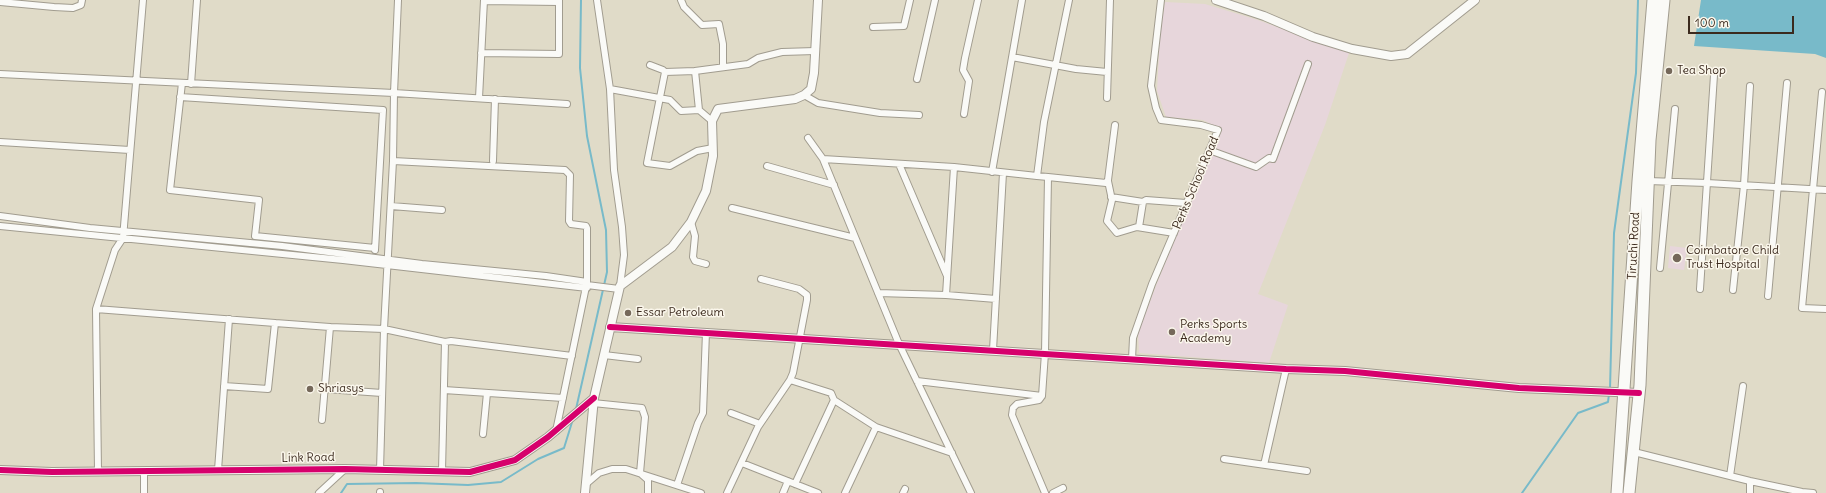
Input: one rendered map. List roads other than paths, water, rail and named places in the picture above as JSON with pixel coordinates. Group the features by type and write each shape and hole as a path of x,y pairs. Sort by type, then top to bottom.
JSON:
{"highway":[{"name":"Tiruchi Road","path":"1617,493 1619,393 1652,0"},
{"path":"1630,493 1639,393 1648,181 1655,83 1664,0"}],"street":[{"path":"0,2 73,8 81,5 82,0"},
{"path":"98,472 96,309 115,250 123,234 143,0"},
{"path":"191,84 197,0"},
{"path":"380,470 384,329 393,161 398,0"},
{"path":"585,493 591,402 620,288 624,255 622,227 614,170 610,89 597,0"},
{"path":"680,0 684,7 702,25 719,24 724,49 723,67"},
{"path":"0,216 123,234 620,288 672,247 691,222 706,192 713,156 712,121 718,109 795,99 804,96 811,90 814,73 818,0"},
{"path":"874,27 904,26 910,0"},
{"path":"917,79 935,0"},
{"path":"964,114 969,81 963,70 978,0"},
{"path":"992,172 1022,0"},
{"path":"1037,176 1044,122 1069,0"},
{"path":"1107,98 1110,0"},
{"name":"Perks School Road","path":"1132,359 1133,338 1152,284 1218,130 1201,125 1161,120 1156,108 1151,86 1161,0"},
{"path":"1216,0 1264,16 1313,37 1352,48 1391,56 1407,54 1475,0"},
{"path":"479,98 481,53 484,1 559,1 559,54 481,53"},
{"path":"650,65 665,72 695,71 748,64 758,58 782,52 815,51"},
{"path":"1012,57 1082,70 1107,72"},
{"path":"1209,150 1256,167 1269,158 1273,159 1308,64"},
{"path":"695,71 699,110"},
{"path":"665,72 647,164 670,166 697,151 713,148"},
{"path":"0,74 137,82 394,93 567,104"},
{"path":"1700,289 1714,74"},
{"path":"1768,296 1788,83"},
{"path":"182,84 170,190 259,200 255,236 375,248"},
{"path":"1734,290 1744,185 1750,86"},
{"path":"610,89 670,100 681,111 699,110 712,121"},
{"path":"1822,92 1802,308 1826,309"},
{"path":"804,96 818,103 880,113 919,115"},
{"path":"180,97 383,110 374,258"},
{"path":"493,161 495,99"},
{"path":"1660,268 1675,109"},
{"path":"1115,125 1108,181 1111,197 1107,221 1117,233 1139,227 1174,233"},
{"path":"808,138 823,159 899,344 971,493"},
{"path":"0,142 130,150"},
{"path":"823,159 954,167 1106,183 1108,181"},
{"path":"393,161 566,170 570,177 569,221 571,224 586,226 587,228 587,285 556,431"},
{"path":"899,164 947,278"},
{"path":"767,166 834,185"},
{"path":"946,295 954,167"},
{"path":"993,350 1003,173"},
{"path":"1045,493 1012,414 1013,408 1017,404 1039,400 1042,396 1045,353 1048,177"},
{"path":"1648,181 1826,190"},
{"path":"1111,197 1143,202 1146,200 1186,203"},
{"path":"1139,227 1143,202"},
{"path":"391,206 442,210"},
{"path":"732,208 856,238"},
{"path":"691,222 695,236 693,257 695,261 706,264"},
{"path":"0,226 218,239 374,258 388,262"},
{"path":"727,493 760,424 790,380 793,373 807,295 799,289 761,279"},
{"path":"878,293 946,295 996,299"},
{"path":"96,309 330,327 384,329 445,342 451,341 572,356"},
{"path":"218,470 229,319"},
{"path":"224,386 268,389 275,323"},
{"path":"322,420 326,389 330,327"},
{"path":"610,327 1286,369 1346,371 1519,388 1639,393"},
{"path":"677,485 698,423 703,413 706,332"},
{"path":"442,471 445,342"},
{"path":"604,355 638,359"},
{"path":"1264,465 1286,369"},
{"path":"790,380 830,393 834,400 876,427 952,453"},
{"path":"917,381 1042,396"},
{"path":"1730,476 1743,386"},
{"path":"326,389 382,393"},
{"path":"444,390 563,398"},
{"path":"483,434 487,393"},
{"path":"795,484 834,400"},
{"path":"591,402 642,408 645,416 640,473"},
{"name":"Link Road","path":"0,470 98,472 345,469 470,472 515,460 556,431 591,402"},
{"path":"731,413 760,424"},
{"path":"845,493 876,427"},
{"path":"1634,452 1750,481 1813,493"},
{"path":"1224,459 1307,471"},
{"path":"742,463 818,493"},
{"path":"319,493 345,469"},
{"path":"586,484 599,473 612,469 626,469 701,493"},
{"path":"144,471 144,493"},
{"path":"640,473 648,480 648,493"},
{"path":"783,493 788,481"},
{"path":"1750,481 1750,493"},
{"path":"1053,493 1063,488"}],"water":[{"path":"1701,0 1826,0 1826,58 1815,54 1694,46"}],"waterway":[{"path":"576,409 607,272 606,230 587,136 580,68 581,0"},
{"path":"1610,389 1614,233 1636,73 1638,0"},
{"path":"1522,493 1578,413 1608,402 1609,394"},
{"path":"341,493 347,484 416,483 468,485 501,482 538,459 564,448 573,419"}],"place":[{"name":"Tea Shop","path":"1669,71"},
{"name":"Coimbatore Child Trust Hospital","path":"1677,258"},
{"name":"Essar Petroleum","path":"628,313"},
{"name":"Perks Sports Academy","path":"1172,332"},
{"name":"Shriasys","path":"310,389"}]}
